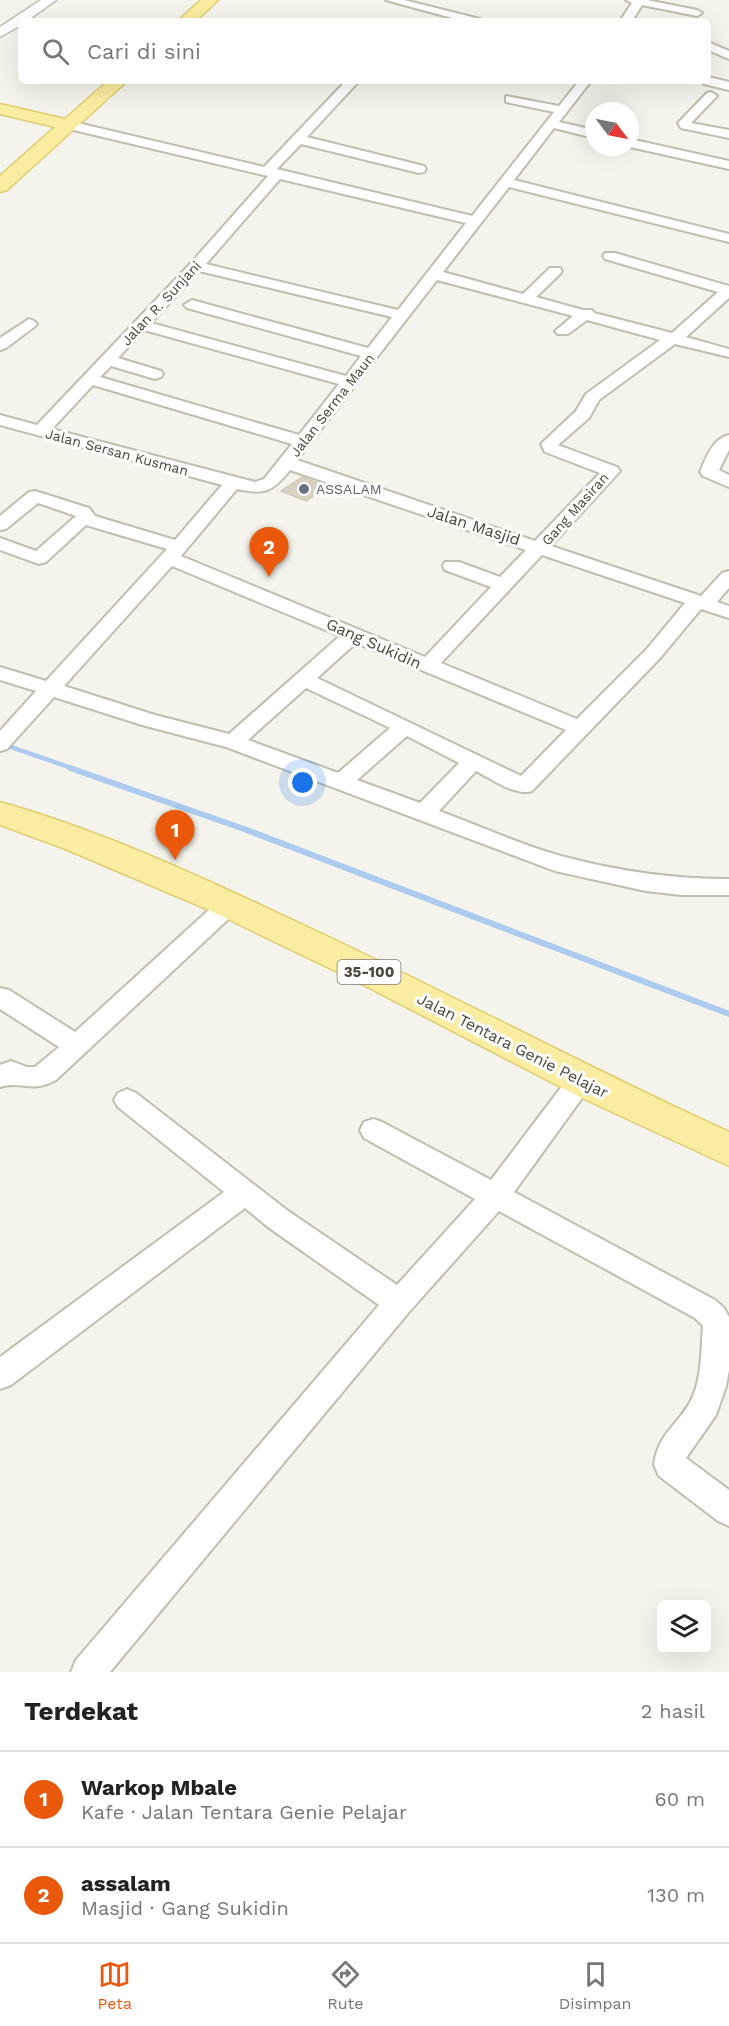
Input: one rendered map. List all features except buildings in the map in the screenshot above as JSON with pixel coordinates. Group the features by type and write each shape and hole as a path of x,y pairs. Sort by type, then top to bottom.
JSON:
{"main road":[{"path":"189,18 210,0"},
{"path":"0,186 115,84"},
{"path":"0,109 69,125"},
{"name":"Jalan Tentara Genie Pelajar","path":"0,813 98,847 230,904 581,1080 729,1150"}],"street":[{"path":"23,18 51,0"},
{"path":"392,0 427,4 467,18"},
{"path":"636,3 697,13"},
{"path":"636,3 659,18"},
{"path":"628,18 636,3"},
{"path":"414,18 427,4"},
{"path":"0,33 18,21"},
{"path":"711,47 729,56"},
{"path":"711,82 729,86"},
{"name":"Jalan R. Sunjani","path":"41,431 196,266 298,139 350,84"},
{"name":"Jalan Serma Maun","path":"234,483 256,488 263,487 274,479 402,315 428,273 506,182 583,84"},
{"path":"711,96 684,123 729,134"},
{"path":"510,99 563,110"},
{"path":"552,124 585,132"},
{"path":"69,125 474,221"},
{"path":"298,139 419,169"},
{"path":"639,145 729,165"},
{"path":"506,182 729,238"},
{"path":"610,256 729,290"},
{"path":"196,266 402,315"},
{"path":"528,297 555,271"},
{"path":"428,273 528,297 728,355"},
{"path":"675,338 729,290"},
{"path":"179,315 207,294"},
{"path":"192,305 372,354"},
{"path":"563,331 587,314"},
{"path":"0,345 29,324"},
{"path":"142,325 350,382"},
{"name":"Gang Masiran","path":"427,666 611,471 551,448 549,444 583,414 592,397 675,338"},
{"path":"107,360 156,374"},
{"path":"89,379 303,442"},
{"name":"Jalan Sersan Kusman","path":"0,420 234,483"},
{"path":"729,440 718,451 716,460 709,470 710,474 729,482"},
{"name":"Jalan Masjid","path":"287,463 729,612"},
{"path":"2,741 234,483"},
{"name":"Gang Sukidin","path":"0,525 35,496 83,512 88,520 174,552 427,666 579,728"},
{"path":"0,544 39,558 86,516"},
{"path":"452,566 505,585"},
{"path":"303,679 524,786 700,603 729,577"},
{"path":"233,742 354,634"},
{"path":"0,673 149,720 233,742 563,865 601,875 681,887 729,887"},
{"path":"341,783 404,727"},
{"path":"423,813 473,761"},
{"path":"0,1077 11,1071 24,1077 39,1078 47,1073 230,904"},
{"path":"0,997 76,1045"},
{"path":"87,1672 399,1303 495,1196 581,1080"},
{"path":"127,1100 278,1219 399,1303"},
{"path":"373,1130 705,1309 714,1317 718,1325 711,1384 704,1406 670,1454 670,1465 729,1510"},
{"path":"0,1375 244,1192"}],"waterway":[{"path":"0,743 74,769"},
{"path":"70,768 244,829 729,1014"}],"place":[{"name":"ASSALAM","path":"304,489"},
{"name":"assalam","path":"269,577"},
{"name":"Warkop Mbale","path":"175,860"}]}
